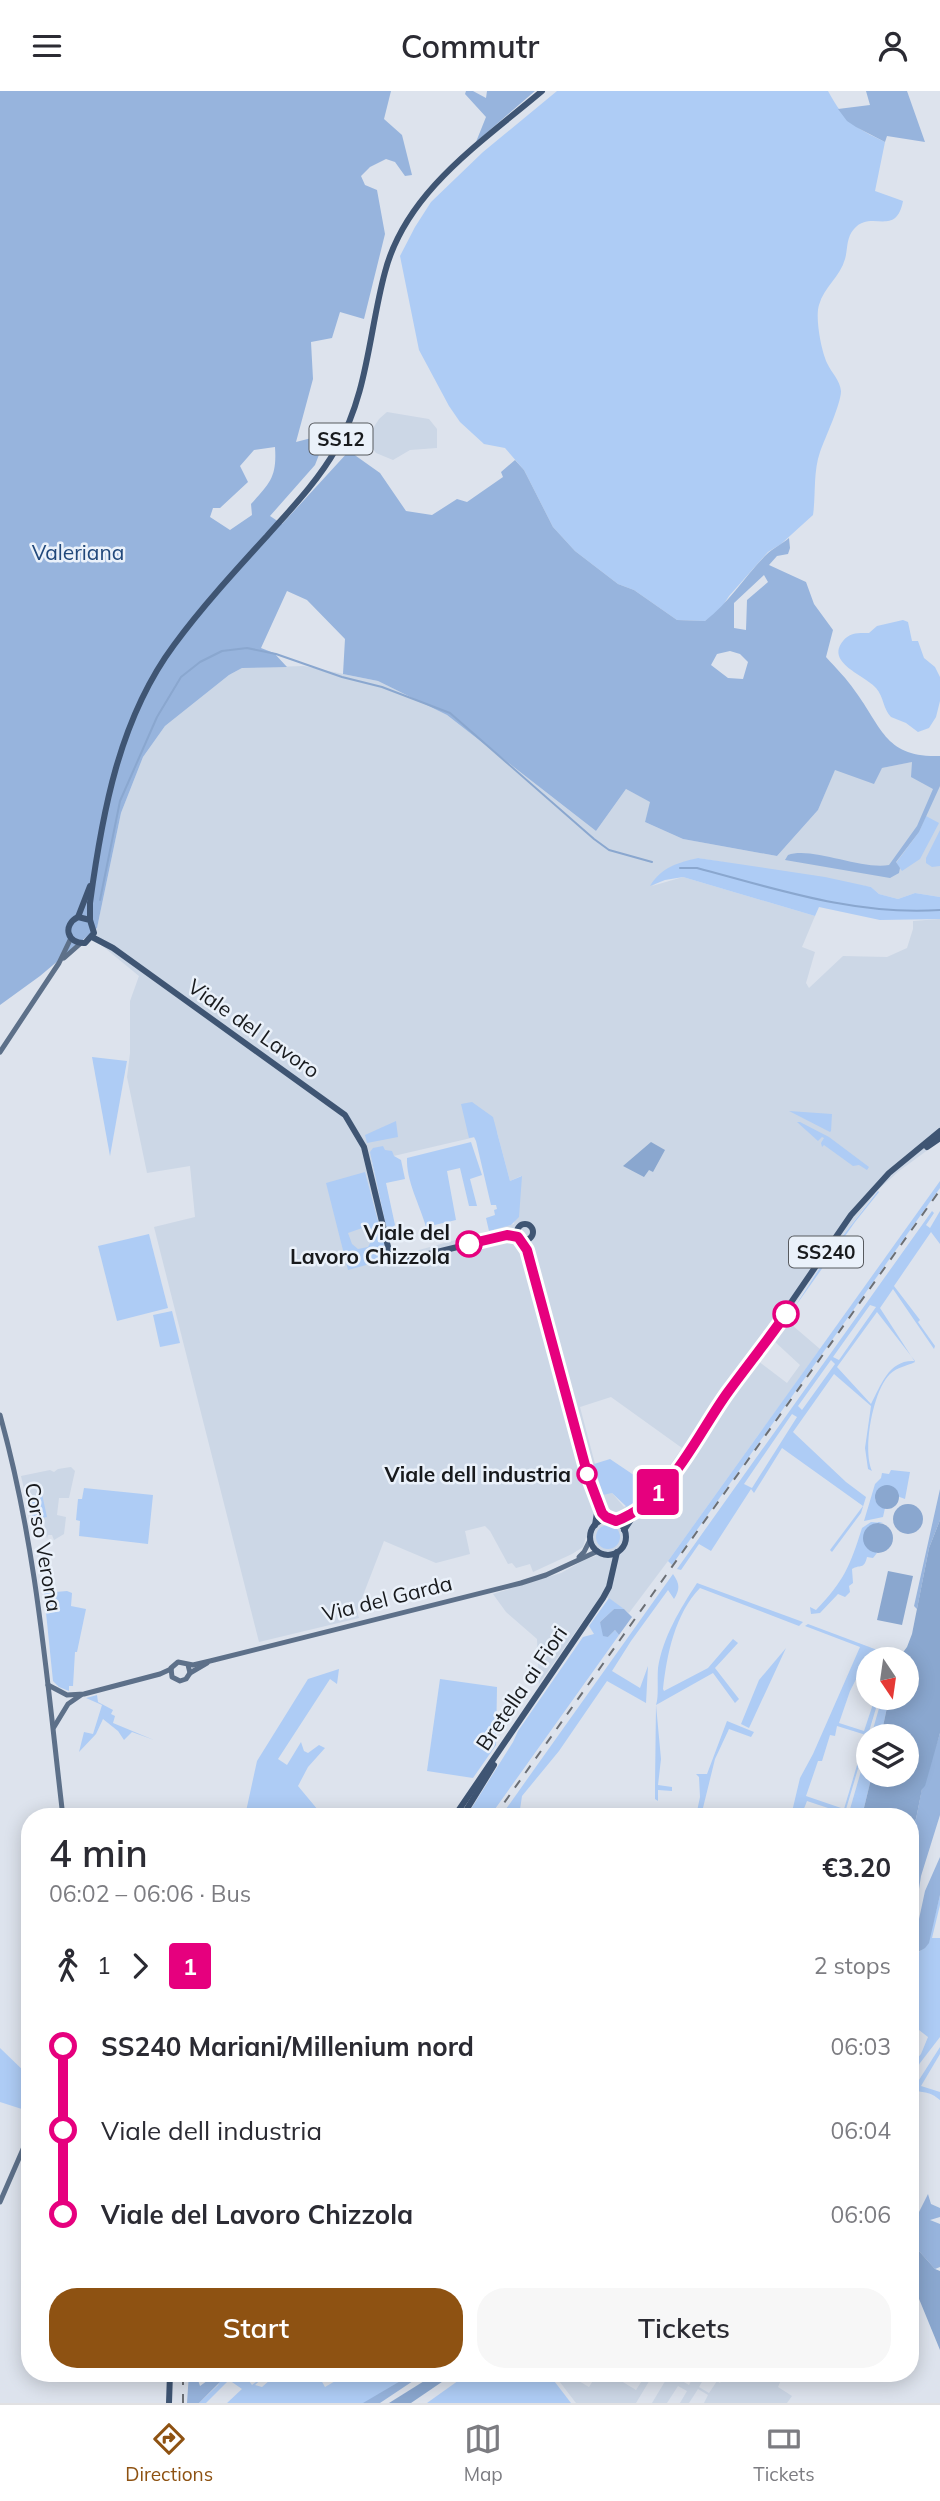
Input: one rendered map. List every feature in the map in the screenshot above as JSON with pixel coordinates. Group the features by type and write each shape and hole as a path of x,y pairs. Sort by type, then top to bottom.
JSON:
{"main road":[{"name":"SS12","path":"0,1052 59,963 71,939 68,926 78,917 94,870 122,747 153,677 184,633 293,506 338,447 361,390 385,271 403,227 444,174 541,91"},
{"name":"SS12","path":"59,963 92,937 94,928 90,920 94,870"},
{"path":"78,917 90,920"},
{"name":"Viale del Lavoro","path":"92,937 113,948 339,1110 350,1121 364,1147 390,1255 395,1261 507,1235"},
{"path":"71,939 81,943"},
{"name":"SS240","path":"637,1511 674,1473 862,1202 893,1169 940,1131"},
{"name":"SS240","path":"731,1389 864,1204 895,1172 940,1138"},
{"path":"507,1235 523,1224 530,1226 533,1231 527,1250"},
{"path":"517,1228 519,1238 527,1250"},
{"path":"507,1235 530,1239"},
{"name":"Via del Garda","path":"527,1250 597,1513 584,1552 570,1564"},
{"name":"Corso Verona","path":"0,1415 13,1461 33,1562 49,1696"},
{"path":"592,1487 604,1515 624,1530"},
{"path":"594,1525 601,1520 613,1520 637,1511"},
{"path":"617,1552 624,1542 624,1530 637,1511"},
{"path":"590,1540 609,1563 612,1576"},
{"name":"Via del Garda","path":"188,1665 520,1583 601,1553 617,1552"},
{"name":"Bretella ai Fiori","path":"460,1808 603,1598 612,1576 617,1552"},
{"name":"Via del Garda","path":"190,1673 210,1661"},
{"path":"48,1685 67,1695 84,1694 171,1672 178,1662 188,1665 190,1673 182,1681 175,1680 171,1672"},
{"path":"57,1691 49,1696 48,1702 54,1728 62,1808"},
{"path":"51,1707 55,1710 66,1707 84,1694"},
{"path":"54,1728 66,1707 67,1695"},
{"path":"467,1808 515,1728"},
{"path":"0,2202 21,2154"},
{"path":"169,2403 170,2382"}],"shaded area":[{"path":"557,91 828,91 851,123 885,142 875,191 903,201 895,218 889,221 868,221 851,232 843,265 819,305 818,325 823,350 841,391 818,460 813,515 768,552 720,610 705,621 677,620 634,590 618,584 575,551 553,527 524,470 505,448 484,444 460,422 419,350 400,256 415,227 431,202 483,152"},
{"path":"387,412 429,419 437,429 437,448 410,450 393,460 376,453 371,446 370,433"},
{"path":"903,620 908,622 912,641 918,641 924,658 935,667 940,677 940,701 936,717 929,728 918,732 891,717 876,688 849,668 839,656 843,641 849,636 869,633 877,626"},
{"path":"304,666 378,681 447,715 596,831 626,789 651,802 645,822 683,839 777,856 818,810 835,769 880,771 882,768 940,756 940,897 915,893 898,899 879,894 871,887 698,858 652,886 683,877 815,916 802,947 815,952 806,983 809,988 843,956 887,957 907,948 913,921 940,919 940,1141 878,1190 830,1252 785,1319 820,1349 668,1561 629,1613 602,1594 539,1684 537,1639 506,1612 493,1594 561,1573 596,1556 586,1537 583,1547 533,1572 530,1564 516,1568 512,1563 508,1564 485,1526 465,1531 470,1554 436,1563 384,1541 357,1611 359,1618 259,1642 154,1227 195,1217 190,1166 147,1173 127,1077 130,1001 139,976 89,935 97,928 121,813 143,757 165,726 229,675 242,668","holes":["497,1132 510,1181 521,1176 514,1224 408,1253 398,1254 391,1250 389,1240 394,1233 392,1228 386,1226 372,1161","773,1340 800,1365 787,1383 758,1361","611,1397 682,1448 654,1488 624,1507 612,1493 603,1494 580,1407"]},
{"path":"926,816 939,823 920,859 902,871 896,863 919,832"},
{"path":"940,830 940,866 932,867 926,863 926,858"},
{"path":"698,858 825,877 871,887 879,894 898,899 915,893 940,897 940,919 880,920 819,907 815,916 683,877 650,886 660,874 671,867"},
{"path":"92,1057 127,1061 110,1156"},
{"path":"472,1102 493,1117 510,1181 522,1176 519,1217 511,1225 489,1231 486,1218 495,1215 494,1210 497,1209 496,1205 491,1205 476,1141 474,1137 469,1138 461,1104"},
{"path":"789,1111 832,1114 831,1131 830,1132"},
{"path":"396,1121 398,1137 367,1143 365,1135"},
{"path":"797,1122 829,1137 869,1167 867,1170 859,1165 853,1166 824,1145 822,1147 824,1138 818,1141"},
{"path":"471,1142 482,1175 470,1179 477,1206 469,1206 460,1168 447,1171 456,1220 426,1227 411,1184 407,1158"},
{"path":"651,1142 665,1150 653,1172 649,1170 644,1177 623,1166"},
{"path":"383,1146 401,1160 405,1179 386,1183 395,1225 392,1228 386,1226 370,1152 373,1148"},
{"path":"365,1172 388,1259 348,1270 326,1183","holes":["370,1228 374,1236 368,1247 358,1249 352,1244 348,1233"]},
{"path":"940,1181 940,1188 672,1565 668,1561"},
{"path":"879,1192 792,1311 830,1252"},
{"path":"932,1211 934,1213 926,1225 930,1228 940,1211 940,1244 931,1232 894,1286 920,1320 918,1322 935,1346 934,1349 893,1289 880,1308 911,1356 877,1312 837,1367 871,1404 892,1369 906,1361 915,1362 890,1374 879,1393 869,1435 869,1461 872,1471 868,1469 865,1448 871,1406 834,1374 793,1432 866,1497 861,1513 832,1552 830,1550 863,1506 782,1448 754,1493 751,1489 711,1551 699,1544 681,1570 677,1569","holes":["870,1305 876,1307 839,1360 833,1357","831,1360 835,1364 802,1410 798,1406","792,1414 797,1417 752,1488 744,1484"]},
{"path":"149,1234 168,1308 117,1321 98,1246"},
{"path":"172,1311 180,1343 160,1347 153,1315"},
{"path":"610,1459 653,1488 628,1508 612,1493 603,1495 594,1464"},
{"path":"71,1467 75,1471 69,1498 59,1498 57,1515 66,1517 64,1534 54,1540 52,1535 48,1535 47,1539 44,1522 32,1524 21,1476"},
{"path":"891,1470 910,1472 905,1499 878,1489 875,1500 885,1508 883,1517 864,1521 875,1484 882,1473 889,1474"},
{"path":"887,1485 895,1489 899,1497 895,1505 887,1509 879,1505 875,1497 879,1489"},
{"path":"84,1488 153,1495 148,1544 79,1536 80,1521 76,1520 78,1499 82,1499"},
{"path":"42,1494 47,1517 33,1520 28,1497"},
{"path":"908,1504 914,1505 922,1513 922,1525 914,1533 908,1534 902,1533 894,1525 893,1519 894,1513 902,1505"},
{"path":"940,1520 940,1733 918,1808 864,1808 869,1787 919,1787 919,1724 884,1724 886,1710 919,1710 919,1647 907,1647 929,1548"},
{"path":"871,1522 878,1523 877,1553 873,1558 867,1557 863,1565 852,1569 853,1583 845,1597 838,1594 820,1613 811,1614 810,1607 816,1610 840,1581 850,1563 862,1528"},
{"path":"878,1523 889,1527 893,1538 889,1549 878,1553 867,1549 863,1538 867,1527"},
{"path":"608,1525 617,1528 620,1537 617,1546 608,1549 599,1546 596,1537 599,1528"},
{"path":"888,1571 913,1576 902,1625 877,1620"},
{"path":"673,1574 678,1587 674,1599 668,1590 612,1671 640,1688 648,1666 646,1703 607,1681 559,1751 522,1796 520,1808 507,1808"},
{"path":"697,1583 803,1622 799,1626 700,1588 691,1598 678,1622 663,1689 664,1691 708,1668 733,1639 738,1643 715,1668 739,1699 735,1703 713,1673 656,1705 658,1668 664,1645"},
{"path":"44,1593 72,1593 71,1606 86,1609 75,1652 73,1686 69,1686 69,1691 53,1681"},
{"path":"609,1598 624,1609 614,1609 600,1622 608,1637 615,1630 619,1635 496,1808 472,1808 518,1731 583,1637 594,1634 589,1626"},
{"path":"808,1624 869,1647 860,1647 805,1626"},
{"path":"786,1648 749,1728 741,1724 759,1680"},
{"path":"856,1656 856,1679 839,1723 856,1728 856,1732 837,1726 835,1736 830,1735 822,1761 818,1761 806,1796 841,1808 828,1808 807,1801 804,1808 793,1808 800,1778"},
{"path":"339,1669 337,1684 330,1679 278,1759 287,1765 301,1742 304,1751 308,1753 319,1745 325,1748 308,1767 298,1786 316,1808 247,1808 257,1761 308,1679"},
{"path":"440,1679 497,1687 496,1745 473,1778 427,1771"},
{"path":"97,1695 98,1702 113,1710 113,1723 154,1740 132,1732 124,1740 118,1731 103,1719 96,1734 79,1752 84,1732 93,1734 102,1705 86,1698"},
{"path":"656,1705 661,1759 658,1785 672,1787 672,1791 658,1790 658,1801 655,1799"},
{"path":"871,1710 875,1710 871,1724 866,1724"},
{"path":"879,1710 886,1710 884,1724 874,1724"},
{"path":"727,1721 754,1732 751,1737 729,1729 715,1759 703,1808 698,1808 700,1797 699,1777 696,1774 707,1774"},
{"path":"856,1769 846,1808 844,1808"},
{"path":"856,1787 869,1787 864,1808 850,1808"},
{"path":"940,1895 932,1938 940,1938 940,2037 919,2065 919,2056 928,2037 919,2030 919,1952 928,1943"},
{"path":"940,2047 940,2054 921,2086 940,2092 940,2100 919,2091 919,2080"},
{"path":"0,2048 21,2068 21,2109 0,2102"},
{"path":"919,2251 940,2271 940,2350 919,2299"},
{"path":"220,2382 227,2382 206,2403 199,2403"},
{"path":"232,2382 250,2382 252,2385 258,2382 255,2385 262,2387 268,2382 322,2382 325,2387 334,2382 404,2382 370,2403 227,2403 242,2389"},
{"path":"423,2382 442,2382 411,2403 389,2403"},
{"path":"456,2382 555,2382 571,2403 427,2403"},
{"path":"560,2382 580,2382 589,2387 592,2382 623,2382 636,2390 641,2382 649,2382 636,2403 576,2403"},
{"path":"665,2382 684,2382 689,2385 690,2382 702,2382 699,2387 709,2393 716,2382 780,2382 778,2387 792,2396 787,2403 704,2403 708,2395 698,2389 689,2403 680,2403 687,2391 678,2386 667,2403 652,2403"}],"green space":[{"name":"Valeriana","path":"0,91 391,91 384,119 402,135 412,175 405,176 395,162 386,159 370,167 361,176 365,185 377,190 385,234 364,319 340,312 332,338 311,342 313,379 296,442 327,434 315,465 270,516 282,524 349,451 380,473 406,511 432,515 457,499 467,502 503,477 501,472 515,460 524,470 553,527 575,551 618,584 634,590 677,620 705,621 722,606 766,555 789,538 788,554 777,556 769,565 806,582 814,604 833,630 826,657 852,687 879,728 896,746 907,752 940,756 940,786 919,832 896,862 900,868 899,873 890,878 785,860 788,855 810,853 878,866 889,865 917,826 933,789 911,777 912,762 882,768 874,784 835,770 818,810 777,856 683,839 645,822 650,802 626,789 596,831 447,715 378,681 343,674 345,639 307,600 287,591 261,648 274,653 287,667 242,668 229,675 165,726 143,757 121,813 97,928 40,976 0,1005","holes":["275,447 275,466 271,479 251,504 252,515 230,530 210,517 213,508 220,508 248,482 240,466 254,450","764,575 768,582 747,600 746,630 734,628 734,603","730,651 740,654 748,662 743,679 728,678 711,665 717,654"]},
{"path":"466,91 473,91 486,98 487,91 535,91 476,142 486,117 465,94"},
{"path":"866,91 907,91 925,142 887,136 885,142 847,121 838,109 870,105"},
{"path":"940,1489 940,1520 929,1548 917,1609 914,1606"},
{"path":"614,1609 624,1609 632,1617 619,1635 615,1630 608,1637 603,1636 600,1622"},
{"path":"940,1733 940,1815 919,1889 918,1808"},
{"path":"940,1857 940,1895 929,1943 919,1951 919,1919 925,1891"},
{"path":"928,2194 931,2204 940,2208 940,2217 930,2220 940,2224 940,2267 935,2269 919,2251 919,2212"},
{"path":"188,2382 199,2382 200,2386 206,2382 220,2382 199,2403 187,2403"},
{"path":"399,2382 412,2382 380,2403 363,2403"}],"waterway":[{"path":"100,900 120,801 157,717 181,677 200,662 222,651 247,648 276,654 342,677 382,687 450,713 594,839 609,850 652,862"},
{"path":"680,868 697,868 847,905 909,911 940,910"}],"railway":[{"path":"500,1808 940,1190"},
{"path":"183,2382 183,2403"}],"bus line":[{"name":"1","path":"469,1244 507,1235 518,1237 527,1250 588,1476 602,1513 616,1521 637,1511 674,1473 729,1391 786,1314"}],"place":[{"name":"Viale del Lavoro Chizzola","path":"469,1244"},
{"name":"Viale dell industria","path":"587,1474"}]}
